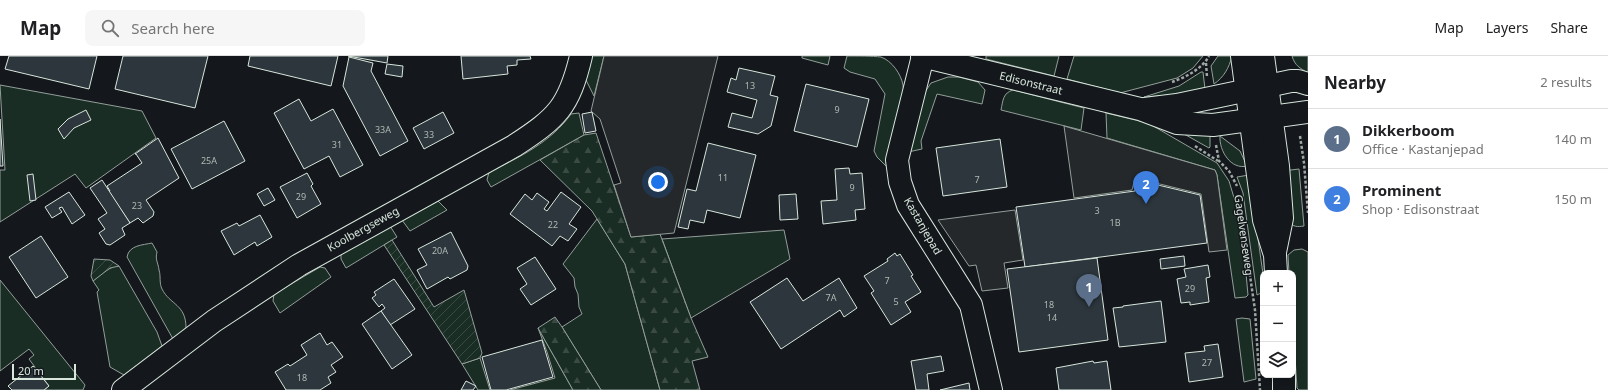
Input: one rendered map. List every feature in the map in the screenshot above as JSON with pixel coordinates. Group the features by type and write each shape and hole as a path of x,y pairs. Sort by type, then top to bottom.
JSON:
{"street":[{"name":"Koolbergseweg","path":"123,390 214,321 299,265 514,146 539,130 553,118 564,104 575,79 581,56"},
{"name":"Edisonstraat","path":"922,56 1140,109 1177,123 1213,125 1308,112"},
{"name":"Kastanjepad","path":"922,56 898,160 900,182 908,205 971,305 991,390"},
{"path":"1242,56 1256,88"},
{"path":"1256,88 1262,56"},
{"name":"Edisonstraat","path":"1140,109 1177,105 1209,97 1291,81 1298,81 1308,84"},
{"name":"Gagelvenseweg","path":"1256,88 1260,119 1264,220 1275,264"},
{"path":"1284,378 1284,390"}],"path":[{"path":"1209,56 1206,63 1209,97"},
{"name":"Gagelvenseweg","path":"1213,125 1219,161 1229,171 1238,188"},
{"path":"1304,163 1308,213"},
{"name":"Gagelvenseweg","path":"1243,226 1254,310 1260,390"}],"green space":[{"path":"591,56 604,56 594,96 586,80"},
{"path":"802,56 830,56 828,65 802,58"},
{"path":"847,56 881,57 892,65 898,72 902,81 903,103 888,168 877,157 874,151 885,94 875,79 850,72 844,68"},
{"path":"986,56 1059,56 1054,76 986,59"},
{"path":"1074,56 1203,56 1193,68 1177,78 1120,93 1067,79"},
{"path":"1218,56 1232,56 1226,72 1214,84 1211,66"},
{"path":"1292,56 1308,56 1308,73 1296,64"},
{"path":"1203,72 1205,89 1195,93 1144,97 1179,86"},
{"path":"948,77 959,77 978,82 985,90 982,104 937,94 921,141 922,149 908,152 923,95 931,83"},
{"path":"0,85 142,111 156,138 86,188 75,174 0,222 0,170 5,170"},
{"path":"1013,90 1084,108 1081,130 1001,110 1005,95"},
{"path":"579,113 584,135 491,187 487,180 489,172 534,148 554,133 571,114"},
{"path":"1106,113 1148,123 1217,163 1229,181 1235,201 1244,252 1248,295 1246,297 1235,298 1217,175 1215,170 1107,138"},
{"path":"1177,130 1210,134 1210,147 1209,148"},
{"path":"596,133 631,237 660,234 691,318 708,357 692,361 700,390 660,390 625,264 592,211 540,160 584,135"},
{"path":"1220,136 1240,151 1247,166 1236,165 1227,158 1220,142"},
{"path":"1299,169 1304,226 1292,225 1288,222 1283,171"},
{"path":"1249,175 1262,270 1260,270 1260,294 1257,295 1243,193 1237,177"},
{"path":"437,200 447,210 410,231 402,220"},
{"path":"597,219 625,264 660,390 601,390 562,327 582,314 579,307 578,294 575,287 574,278 563,264"},
{"path":"390,226 397,237 346,268 341,259 341,254"},
{"path":"784,230 790,259 691,318 662,239"},
{"path":"392,240 434,307 464,290 482,353 480,358 462,364 384,245"},
{"path":"152,243 157,252 156,259 160,272 162,289 165,294 181,309 185,320 186,328 173,339 127,257 130,250 133,248"},
{"path":"1302,249 1308,252 1308,390 1299,390 1297,388 1296,270 1289,270 1288,255 1294,250"},
{"path":"94,259 110,260 119,266 110,268 93,281 91,276"},
{"path":"115,266 119,266 157,332 162,346 124,375 110,367 97,292 99,290 93,281 105,271"},
{"path":"320,267 325,268 331,277 280,313 273,301 274,294"},
{"path":"0,280 85,385 83,390 44,390 49,386 29,359 34,355 29,349 0,371"},
{"path":"555,317 601,390 573,390 538,328"},
{"path":"1236,319 1250,319 1256,379 1244,382"},
{"path":"538,328 573,390 510,390 555,378"},
{"path":"480,358 490,390 478,390 462,364"}],"shaded area":[{"path":"604,56 718,56 674,233 631,237 614,185 621,183 600,119 591,111"},
{"path":"1064,126 1215,170 1217,175 1227,250 1209,252 1201,194 1135,178 1132,190 1074,198"},
{"path":"1015,210 1023,260 1004,263 1008,288 982,291 976,265 969,266 938,220"}],"building":[{"path":"9,56 97,56 89,89 5,69"},
{"path":"123,56 208,56 195,108 115,89"},
{"path":"250,56 338,56 331,86 248,66"},
{"path":"348,56 388,56 387,63"},
{"path":"461,56 530,56 531,59 517,60 517,65 507,66 508,74 463,79"},
{"path":"349,57 373,63 371,71 408,141 380,156 343,86"},
{"path":"387,64 403,66 402,77 385,74"},
{"path":"739,68 775,76 770,95 778,97 771,126 758,134 728,127 732,113 752,118 757,100 727,92 731,78 736,80"},
{"path":"806,84 869,99 857,147 794,131"},
{"path":"299,99 311,121 333,109 363,165 340,177 329,156 304,169 274,113"},
{"path":"86,110 91,120 74,128 64,139 58,129 68,119"},
{"path":"443,112 454,133 424,149 413,128"},
{"path":"592,112 596,131 585,133 582,114"},
{"path":"0,119 3,166 0,166"},
{"path":"224,121 245,161 192,189 171,149"},
{"path":"158,138 179,178 146,200 154,212 153,216 143,223 138,218 130,223 109,192 110,191 107,186 142,163 135,154"},
{"path":"1000,139 1007,187 943,196 936,148"},
{"path":"708,143 756,155 740,218 707,210 704,223 690,220 688,229 678,227 687,189 696,191"},
{"path":"849,168 850,174 862,173 865,209 855,210 856,220 823,224 821,201 837,200 835,169"},
{"path":"307,173 313,184 311,186 321,204 297,218 280,187"},
{"path":"33,174 36,200 30,201 27,175"},
{"path":"102,180 130,223 122,228 125,235 110,245 106,244 99,233 105,229 98,219 107,213 90,188"},
{"path":"1137,180 1200,195 1207,243 1025,267 1016,207 1135,191"},
{"path":"268,188 275,200 264,206 257,194"},
{"path":"69,192 85,215 72,224 62,207 59,208 62,212 52,218 45,207"},
{"path":"561,192 581,207 569,224 577,229 568,241 560,236 552,246 510,214 525,194 532,200 537,193 549,202 544,209 547,211"},
{"path":"796,194 798,219 780,220 779,195"},
{"path":"260,215 272,237 257,246 255,242 234,255 221,231 237,223 239,226"},
{"path":"451,232 468,266 467,270 450,279 448,277 427,289 417,270 427,265 418,249"},
{"path":"41,236 68,277 36,298 9,257"},
{"path":"895,253 897,256 900,254 913,275 911,276 921,292 905,302 911,312 891,325 871,293 874,291 864,276 888,261 887,259"},
{"path":"1184,256 1185,266 1161,269 1160,259"},
{"path":"535,257 556,289 531,305 520,289 527,284 517,268"},
{"path":"1097,258 1108,340 1019,352 1007,269"},
{"path":"1208,265 1210,277 1206,278 1209,302 1190,305 1190,302 1181,303 1177,279 1186,277 1184,269"},
{"path":"787,278 803,301 839,278 857,308 844,317 840,310 781,349 750,302"},
{"path":"394,279 415,309 390,325 381,311 385,308 382,304 379,307 372,298 376,295 374,292"},
{"path":"1161,301 1166,342 1119,347 1113,308"},
{"path":"381,311 412,355 392,369 362,324"},
{"path":"320,333 327,345 332,342 343,357 331,365 336,372 328,377 331,383 320,390 286,390 275,372 288,364 290,366 307,355 301,345"},
{"path":"542,340 553,377 506,390 491,390 482,357"},
{"path":"1218,344 1223,377 1189,382 1185,353 1205,351 1204,346"},
{"path":"941,356 944,371 927,374 929,390 916,390 911,361"},
{"path":"1093,361 1094,363 1107,361 1111,390 1059,390 1056,368"},
{"path":"33,366 49,386 44,390 12,390 8,386"},
{"path":"466,381 476,386 473,390 461,390"},
{"path":"969,383 970,390 940,390"}],"place":[{"name":"Prominent","path":"1146,204"},
{"name":"Dikkerboom","path":"1089,307"}]}
